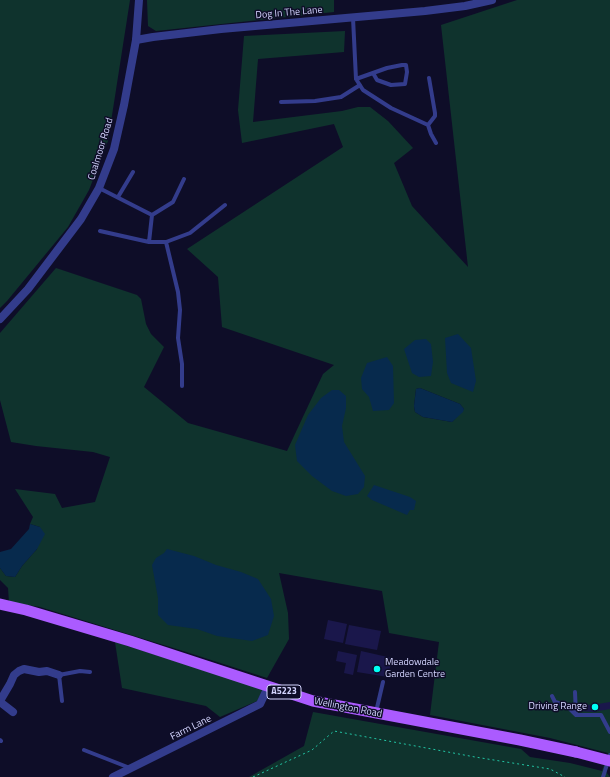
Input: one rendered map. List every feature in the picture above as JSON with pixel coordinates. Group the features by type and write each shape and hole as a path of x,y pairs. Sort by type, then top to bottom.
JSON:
{"main road":[{"name":"Wellington Road","path":"0,604 26,610 130,641 313,701 520,740 610,761"}],"street":[{"name":"Coalmoor Road","path":"0,319 28,289 81,219 100,188 114,149 124,105 136,40 139,0"},
{"name":"Dog In The Lane","path":"136,40 221,30 425,12 492,0"},
{"path":"13,712 0,702 14,675 24,669 39,672 47,671 59,675"},
{"name":"Farm Lane","path":"113,777 260,704 268,687"}],"lane":[{"path":"353,18 356,79 363,90 391,108 428,125 436,143"},
{"path":"356,79 374,73 402,64 406,65 407,72 405,84 391,85 377,80 374,73"},
{"path":"428,125 435,116 429,78"},
{"path":"281,102 316,101 341,97 360,85"},
{"path":"118,197 133,172"},
{"path":"152,215 173,202 184,180"},
{"path":"100,188 152,215"},
{"path":"100,231 149,242 166,242 190,233 224,205"},
{"path":"149,242 152,215"},
{"path":"166,242 178,292 180,310 178,338 182,364 182,386"},
{"path":"62,701 59,675 80,671 90,672"},
{"path":"376,713 383,682"},
{"path":"575,692 576,715"},
{"path":"552,696 555,702 566,705 576,715 601,715 610,732"},
{"path":"84,750 130,768"},
{"path":"603,777 610,755"}],"path":[{"path":"253,777 312,750 334,731 550,769 565,777"}],"green space":[{"path":"0,0 130,0 108,141 89,190 68,227 0,308"},
{"path":"147,0 334,0 334,12 156,31 148,26"},
{"path":"517,0 610,0 610,762 606,772 610,777 249,777 304,746 313,712 521,749 530,757 570,763 602,771 608,753 550,738 430,715 439,642 389,633 382,591 279,573 288,613 289,639 267,678 40,607 9,602 8,588 0,580 0,568 6,576 15,577 22,566 37,549 40,527 30,524 33,517 15,489 55,494 62,508 95,502 110,457 93,452 11,442 0,400 0,333 56,268 137,295 141,299 146,324 151,334 164,347 144,387 188,423 287,451 323,374 334,365 222,327 218,277 187,249 343,147 334,124 242,143 238,110 244,36 345,31 344,52 258,59 253,122 342,111 358,107 370,107 388,121 413,148 394,163 412,206 468,267 441,25","holes":["420,388 460,404 464,409 452,422 423,417 415,412 414,406 416,389"]},
{"path":"115,642 263,689 257,701 220,717 206,706 122,688"}],"water":[{"path":"458,334 471,348 476,381 473,392 451,383 447,373 445,338"},
{"path":"426,339 431,344 433,362 431,376 419,377 412,373 404,349 415,340"},
{"path":"387,357 393,366 394,403 389,410 373,411 369,397 362,389 361,378 367,363"},
{"path":"420,388 460,404 464,409 463,412 452,422 423,417 415,412 414,406 416,389"},
{"path":"332,390 339,390 346,396 346,408 342,426 344,442 365,476 364,487 358,494 346,496 332,491 312,476 297,461 295,445 308,415 321,398"},
{"path":"374,485 410,497 416,501 414,510 410,510 407,515 372,500 367,496"},
{"path":"30,524 40,527 45,534 37,549 22,566 15,577 6,576 0,568 0,552 11,549 29,529"},
{"path":"167,549 194,556 258,579 271,599 274,616 268,635 252,641 217,636 197,629 168,625 158,615 158,598 152,565 156,558"}],"building":[{"path":"328,620 347,624 343,643 324,639"},
{"path":"349,625 381,631 377,650 345,644"},
{"path":"338,651 357,655 353,675 344,673 346,663 336,661"},
{"path":"361,651 392,658 388,677 357,672"},
{"name":"Driving Range","path":"610,702 610,709 593,712 579,711 579,704 592,705"}],"place":[{"name":"Meadowdale Garden Centre","path":"377,669"},
{"name":"Driving Range","path":"595,707"}]}
